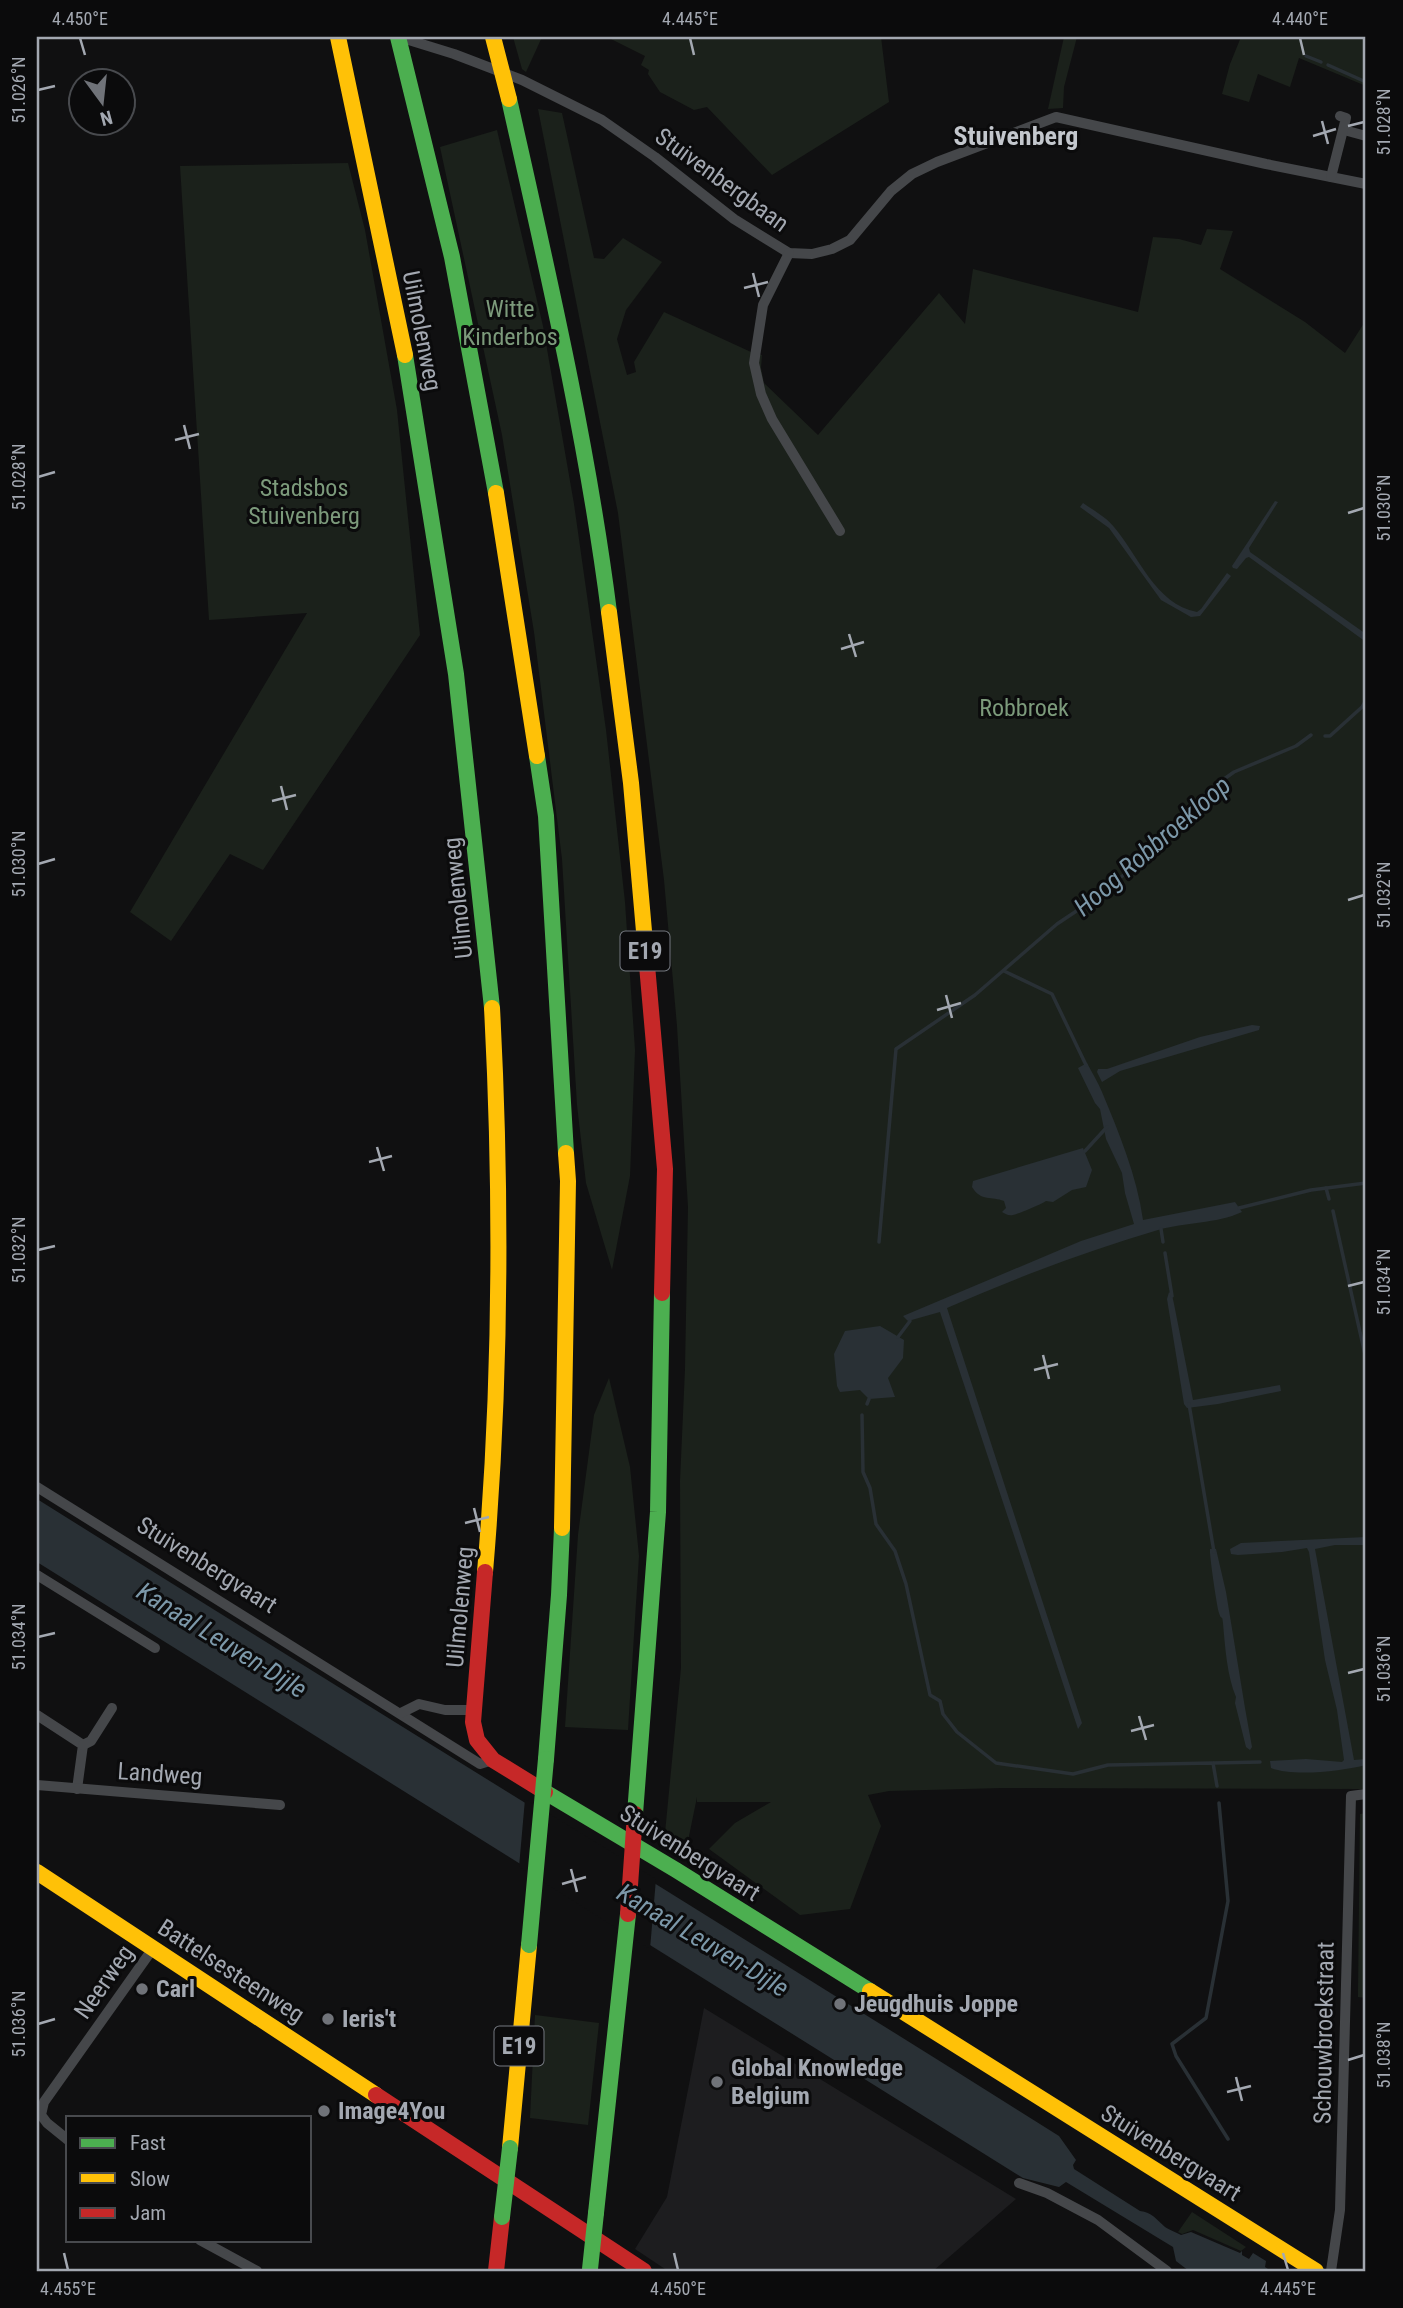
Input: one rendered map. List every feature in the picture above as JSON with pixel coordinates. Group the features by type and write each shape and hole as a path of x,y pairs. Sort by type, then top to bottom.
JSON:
{"main road":[{"name":"Uilmolenweg","path":"338,37 408,368 456,674 490,980 498,1121 499,1328 493,1481 473,1722 478,1740 493,1760"},
{"name":"E19","path":"399,37 452,257 491,457 546,816 568,1181 564,1475 559,1595 529,1945 496,2271"},
{"name":"E19","path":"493,37 568,361 598,525 631,783 664,1169 658,1511 618,2019 590,2270"},
{"name":"Stuivenbergvaart","path":"493,1760 688,1878 1316,2271"},
{"name":"Battelsesteenweg","path":"37,1872 645,2271"}],"street":[{"name":"Stuivenbergbaan","path":"399,37 523,80 602,120 734,219 789,253 812,254 832,249 850,240 891,191 912,174 1056,117 1366,184"},
{"path":"1331,177 1346,118 1340,116"},
{"path":"1344,130 1366,136"},
{"path":"789,253 763,305 754,363 761,394 772,419 840,531"},
{"name":"Stuivenbergvaart","path":"37,1487 480,1764 493,1760"},
{"path":"37,1575 155,1648"},
{"path":"401,1713 419,1704 445,1710 474,1710"},
{"path":"83,1745 91,1741 112,1708"},
{"path":"37,1715 83,1745"},
{"path":"77,1788 83,1745"},
{"name":"Landweg","path":"37,1785 280,1805"},
{"name":"Schouwbroekstraat","path":"1331,2271 1340,2210 1351,1796 1366,1794"},
{"name":"Neerweg","path":"66,2138 41,2115 44,2102 154,1947"},
{"path":"1019,2183 1047,2193 1098,2220 1167,2271"},
{"path":"204,2242 257,2271"}],"shaded area":[{"path":"704,2008 1016,2199 933,2271 668,2271 635,2249 667,2197"}],"green space":[{"path":"513,37 542,37 526,72 522,69"},
{"path":"607,37 881,37 889,102 772,175 707,107 694,110 660,92 648,74 649,70 641,65 645,56"},
{"path":"1064,37 1077,37 1064,87 1063,108 1048,109"},
{"path":"1241,37 1366,37 1366,86 1299,58 1290,87 1258,74 1249,102 1222,94"},
{"name":"Robbroek","path":"538,109 562,113 594,258 604,259 623,238 662,262 626,310 617,339 627,375 636,372 634,362 664,312 762,355 764,383 818,435 939,293 965,324 973,269 1138,312 1153,237 1179,239 1201,245 1207,229 1233,231 1220,269 1305,322 1345,353 1366,320 1366,1789 1002,1788 889,1791 868,1795 881,1826 850,1909 800,1915 709,1849 735,1823 771,1802 697,1802 697,1797 688,1841 665,1833 681,1668 680,1481 688,1207 677,1026 664,880 618,513"},
{"name":"Witte Kinderbos","path":"497,130 543,326 574,504 606,730 625,902 635,1050 630,1176 612,1270 586,1183 577,1105 562,859 534,632 502,435 440,147"},
{"name":"Stadsbos Stuivenberg","path":"348,163 365,230 397,410 420,635 263,870 230,854 171,941 130,912 307,613 209,620 180,166"},
{"path":"609,1378 630,1467 639,1556 628,1730 565,1727 578,1535 594,1415"},
{"path":"1366,1813 1366,1998 1358,1997 1360,1814"},
{"path":"535,2015 599,2023 588,2125 530,2118"},
{"path":"1192,2212 1246,2247 1241,2251 1193,2230 1182,2234 1178,2232"}],"water":[{"path":"1275,501 1278,502 1249,548 1250,552 1366,634 1366,642 1249,557 1237,569 1233,568"},
{"path":"1083,503 1111,523 1159,589 1182,607 1197,612 1227,573 1231,576 1200,616 1191,617 1161,600 1109,528 1080,507"},
{"path":"1252,1025 1260,1026 1259,1030 1120,1071 1102,1082 1097,1072 1098,1069 1107,1069 1200,1037"},
{"path":"1087,1063 1127,1155 1143,1220 1235,1202 1242,1212 1222,1219 1158,1230 1105,1247 947,1308 1082,1723 1078,1729 940,1312 908,1321 903,1316 1081,1241 1134,1224 1122,1173 1106,1139 1100,1109 1078,1068"},
{"path":"1083,1148 1092,1170 1086,1187 1072,1190 1053,1202 1046,1201 1020,1213 1008,1215 1002,1212 1006,1208 1004,1201 983,1197 972,1187 973,1181"},
{"path":"1169,1292 1174,1304 1193,1400 1280,1385 1281,1391 1187,1408 1184,1404 1167,1299"},
{"path":"880,1326 904,1340 903,1358 888,1378 895,1397 869,1399 860,1390 840,1392 834,1354 845,1331"},
{"name":"Kanaal Leuven-Dijle","path":"37,1499 1059,2136 1076,2160 1074,2169 1140,2211 1151,2215 1167,2228 1181,2235 1191,2232 1240,2253 1242,2251 1242,2255 1249,2259 1253,2253 1266,2261 1265,2267 1271,2271 1189,2271 1176,2261 1173,2247 1066,2182 1059,2187 1023,2178 37,1562"},
{"path":"1366,1537 1366,1545 1335,1545 1315,1549 1354,1760 1366,1759 1366,1765 1305,1773 1271,1768 1270,1761 1344,1760 1337,1710 1325,1660 1309,1552 1307,1548 1238,1555 1231,1554 1230,1549 1241,1543"},
{"path":"1210,1549 1216,1549 1226,1592 1252,1747 1250,1750 1246,1747 1228,1670 1223,1620 1219,1613"}],"pier":[{"path":"525,1799 656,1879 650,1949 519,1867"}],"waterway":[{"path":"1306,56 1321,62"},
{"path":"1328,65 1366,82"},
{"name":"Hoog Robbroekloop","path":"1325,736 1330,736 1362,707 1366,700"},
{"name":"Hoog Robbroekloop","path":"879,1242 896,1049 975,995 1057,924 1096,898 1156,848 1217,784 1234,772 1296,746 1311,735"},
{"name":"Hoog Robbroekloop","path":"1004,971 1052,994 1086,1065"},
{"name":"Hoog Robbroekloop","path":"1085,1151 1107,1127"},
{"path":"1239,1208 1311,1190 1366,1183"},
{"path":"1326,1188 1329,1199"},
{"path":"1333,1211 1366,1359"},
{"path":"1161,1229 1163,1242"},
{"path":"1165,1253 1172,1296"},
{"path":"898,1337 910,1321"},
{"path":"867,1404 869,1399"},
{"path":"1189,1404 1214,1552"},
{"path":"862,1415 863,1472 870,1488 876,1524 895,1551 906,1584 930,1695 940,1701 943,1714 957,1732 996,1763 1073,1774 1108,1765 1213,1763 1217,1786"},
{"path":"1214,1763 1260,1762"},
{"path":"1219,1803 1228,1901 1206,2018 1172,2044 1176,2056 1228,2139"}],"traffic: fast":[{"path":"398,37 452,257 496,493"},
{"path":"509,99 578,418 609,612"},
{"path":"405,355 456,674 492,1008"},
{"path":"537,756 546,816 566,1153"},
{"path":"635,1814 658,1512 662,1293"},
{"path":"546,1759 562,1528"},
{"path":"529,1945 546,1759"},
{"path":"545,1792 870,1991"},
{"path":"596,2213 628,1914"},
{"path":"502,2217 510,2148"},
{"path":"590,2269 596,2213"}],"traffic: slow":[{"path":"338,37 405,355"},
{"path":"493,37 509,99"},
{"path":"496,493 537,756"},
{"path":"609,612 631,783 646,954"},
{"path":"485,1572 494,1431 498,1290 492,1008"},
{"path":"562,1528 568,1181 566,1153"},
{"path":"37,1872 376,2095"},
{"path":"510,2148 529,1945"},
{"path":"870,1991 1316,2271"}],"traffic: jam":[{"path":"646,954 665,1169 662,1293"},
{"path":"485,1572 473,1722 477,1740 493,1760 545,1792"},
{"path":"628,1914 635,1814"},
{"path":"376,2095 644,2271"},
{"path":"496,2271 502,2217"}],"place":[{"name":"Carl","path":"142,1989"},
{"name":"Jeugdhuis Joppe","path":"840,2004"},
{"name":"Ieris't","path":"328,2019"},
{"name":"Global Knowledge Belgium","path":"717,2082"},
{"name":"Image4You","path":"324,2111"}],"district":[{"name":"Stuivenberg","path":"1016,136"}]}
